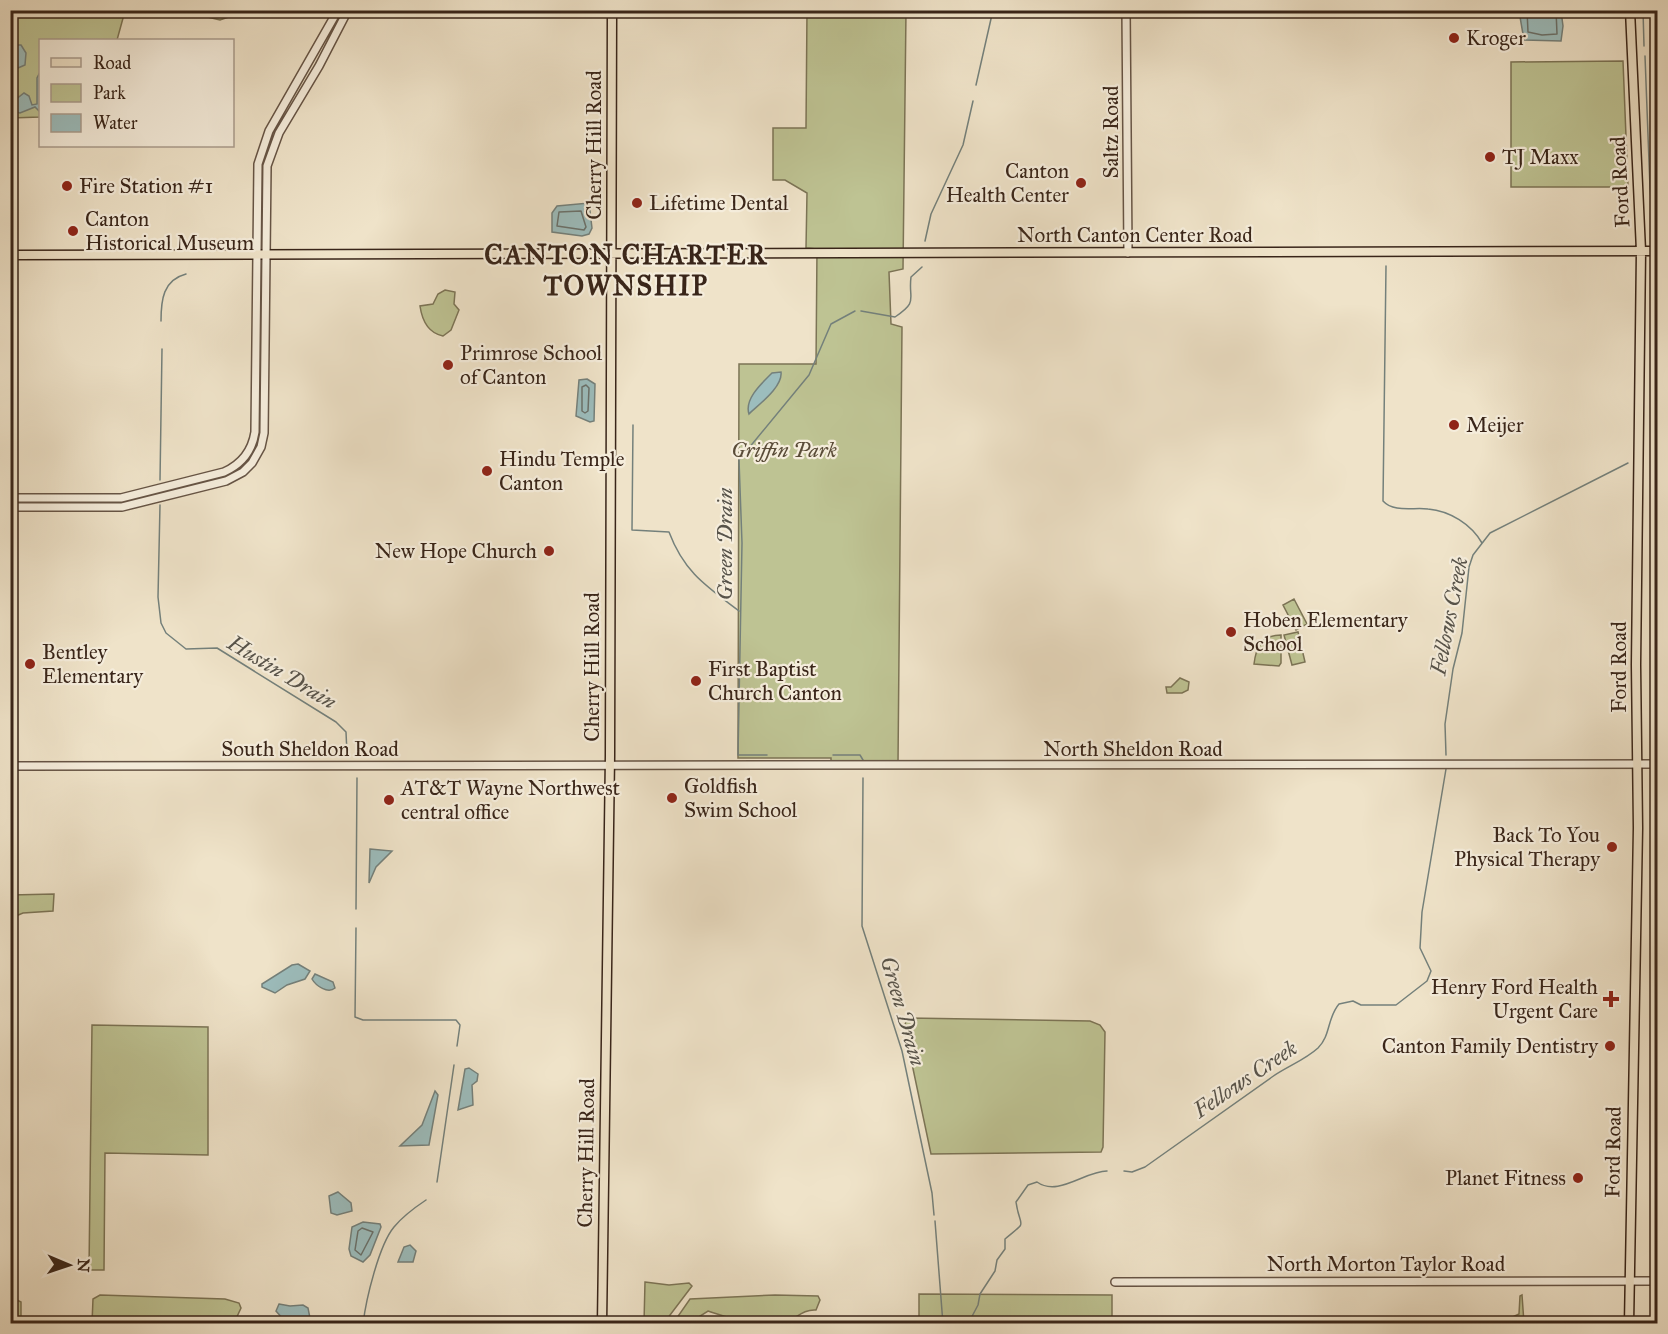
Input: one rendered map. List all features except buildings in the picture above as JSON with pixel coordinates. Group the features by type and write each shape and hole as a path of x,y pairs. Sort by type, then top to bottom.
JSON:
{"main road":[{"name":"Cherry Hill Road","path":"602,1323 609,766 612,10"},
{"name":"Ford Road","path":"1629,1323 1638,764 1641,251 1630,10"},
{"name":"North Canton Center Road","path":"10,255 1658,251"}],"street":[{"path":"10,507 122,507 226,481 243,472 255,459 262,443 264,429 264,299 256,191 259,161 269,131 338,10"},
{"path":"10,498 121,498 224,472 237,465 248,453 255,429 255,299 269,158 279,133 319,66 348,10"},
{"name":"Saltz Road","path":"1126,10 1128,253"},
{"path":"256,191 265,191"},
{"path":"255,299 264,299"},
{"path":"255,358 264,358"},
{"path":"255,429 264,429"},
{"name":"North Sheldon Road","path":"609,766 1658,764"},
{"name":"South Sheldon Road","path":"10,766 609,766"},
{"name":"North Morton Taylor Road","path":"1114,1282 1658,1281"}],"green space":[{"path":"10,11 125,11 117,39 39,39 39,117 11,118"},
{"path":"193,11 235,11 232,16 220,20 195,14"},
{"name":"Griffin Park","path":"807,11 906,11 903,269 889,272 891,324 902,327 898,763 831,763 831,758 738,758 739,364 816,364 817,249 806,248 807,193 785,180 773,180 773,128 806,128"},
{"path":"1623,61 1628,187 1511,187 1511,62"},
{"path":"445,290 455,292 454,304 459,310 451,330 443,336 430,329 422,316 420,306 433,304 438,294"},
{"path":"1294,599 1307,624 1296,630 1283,605"},
{"path":"1298,632 1305,662 1292,665 1284,635"},
{"path":"1281,635 1281,663 1279,666 1254,664 1256,652 1261,643 1269,637"},
{"path":"1180,678 1189,682 1188,690 1182,693 1167,693 1166,687 1171,687"},
{"path":"54,894 53,911 23,913 11,918 11,895"},
{"path":"908,1018 1090,1021 1100,1025 1105,1032 1103,1147 1101,1152 931,1154 904,1026"},
{"path":"92,1025 208,1027 208,1155 105,1153 104,1270 89,1270"},
{"path":"645,1282 669,1285 689,1283 692,1286 664,1323 644,1323"},
{"path":"919,1294 1112,1295 1112,1323 919,1323"},
{"path":"100,1295 225,1299 239,1303 241,1308 234,1323 92,1323 93,1299"},
{"path":"775,1295 818,1296 820,1300 816,1310 806,1311 782,1323 753,1323 708,1311 694,1320 674,1322 690,1299"},
{"path":"1522,1295 1524,1323 1500,1323 1519,1314 1520,1296"},
{"path":"11,1297 21,1302 21,1323 11,1323"}],"water":[{"path":"1524,10 1561,11 1563,26 1561,41 1524,40 1520,17"},
{"path":"11,45 21,45 26,53 25,65 11,71"},
{"path":"39,74 39,111 35,107 20,113 11,111 11,99 15,100 24,93 29,96 32,105 37,104"},
{"path":"589,203 592,228 589,234 582,236 552,232 552,213 557,206"},
{"path":"781,372 781,378 774,390 749,414 751,397 772,373"},
{"path":"587,379 595,384 594,421 590,422 576,416 579,380"},
{"path":"370,849 392,851 376,867 369,883"},
{"path":"298,964 310,971 305,979 287,985 275,993 262,987 262,984 292,965"},
{"path":"315,974 333,982 335,988 326,990 319,987 312,979"},
{"path":"469,1068 478,1074 477,1081 472,1085 473,1105 458,1110 465,1069"},
{"path":"435,1091 438,1095 429,1145 400,1146 422,1125"},
{"path":"338,1192 351,1203 352,1211 337,1215 331,1213 329,1196"},
{"path":"363,1222 380,1224 381,1227 370,1255 363,1262 351,1256 349,1249 352,1227"},
{"path":"410,1245 416,1251 413,1262 398,1262 404,1247"},
{"path":"279,1304 303,1305 308,1308 311,1323 278,1323 284,1320 276,1311"}],"waterway":[{"name":"Green Drain","path":"976,85 993,10"},
{"name":"Fellows Creek","path":"1643,10 1644,46"},
{"name":"Fellows Creek","path":"1645,56 1650,188 1653,221 1658,231"},
{"name":"Green Drain","path":"925,241 931,214 963,145 973,101"},
{"path":"1386,266 1383,501 1398,508 1444,512 1466,524 1482,543"},
{"name":"Green Drain","path":"861,311 895,317 902,312 911,300 911,277 922,267"},
{"name":"Hustin Drain","path":"161,321 163,298 168,286 172,281 186,274"},
{"name":"Fellows Creek","path":"1658,276 1658,282"},
{"name":"Green Drain","path":"767,755 738,755 742,543 739,460 809,375 831,324 855,311"},
{"name":"Hustin Drain","path":"160,480 162,349"},
{"path":"633,425 632,530 669,532 689,568 706,586 739,611"},
{"name":"Fellows Creek","path":"1652,455 1658,452"},
{"name":"Fellows Creek","path":"1446,755 1445,724 1453,669 1462,633 1469,567 1473,555 1490,533 1628,463"},
{"name":"Hustin Drain","path":"160,505 158,597 161,623 166,633 186,649 217,648 336,722 346,732 347,754"},
{"name":"Green Drain","path":"833,755 860,755 863,760"},
{"name":"Fellows Creek","path":"1124,1171 1132,1172 1145,1167 1272,1077 1313,1052 1325,1038 1332,1015 1339,1004 1353,1001 1361,1005 1396,1005 1427,981 1431,971 1420,948 1422,912 1446,769"},
{"name":"Hustin Drain","path":"356,909 357,778"},
{"name":"Green Drain","path":"863,778 862,926 902,1051 932,1193 934,1215"},
{"name":"Hustin Drain","path":"356,928 355,1017 363,1020 456,1020 460,1025 457,1046"},
{"name":"Hustin Drain","path":"437,1182 454,1065"},
{"name":"Fellows Creek","path":"968,1324 978,1305 980,1294 995,1271 997,1260 1005,1249 1005,1239 1021,1224 1016,1202 1028,1185 1037,1182 1054,1187 1107,1171"},
{"name":"Hustin Drain","path":"363,1324 374,1273 388,1235 401,1219 426,1200"},
{"name":"Green Drain","path":"935,1221 943,1324"}],"place":[{"name":"Kroger","path":"1454,38"},
{"name":"TJ Maxx","path":"1490,157"},
{"name":"Canton Health Center","path":"1081,183"},
{"name":"Fire Station #1","path":"67,186"},
{"name":"Lifetime Dental","path":"637,203"},
{"name":"Canton Historical Museum","path":"73,231"},
{"name":"Primrose School of Canton","path":"448,365"},
{"name":"Meijer","path":"1454,425"},
{"name":"Hindu Temple Canton","path":"487,471"},
{"name":"New Hope Church","path":"549,551"},
{"name":"Hoben Elementary School","path":"1231,632"},
{"name":"Bentley Elementary","path":"30,664"},
{"name":"First Baptist Church Canton","path":"696,681"},
{"name":"Goldfish Swim School","path":"672,798"},
{"name":"AT&T Wayne Northwest central office","path":"389,800"},
{"name":"Back To You Physical Therapy","path":"1612,847"},
{"name":"Henry Ford Health Urgent Care","path":"1611,999"},
{"name":"Canton Family Dentistry","path":"1610,1046"},
{"name":"Planet Fitness","path":"1578,1178"}],"district":[{"name":"CANTON CHARTER TOWNSHIP","path":"626,270"}]}
